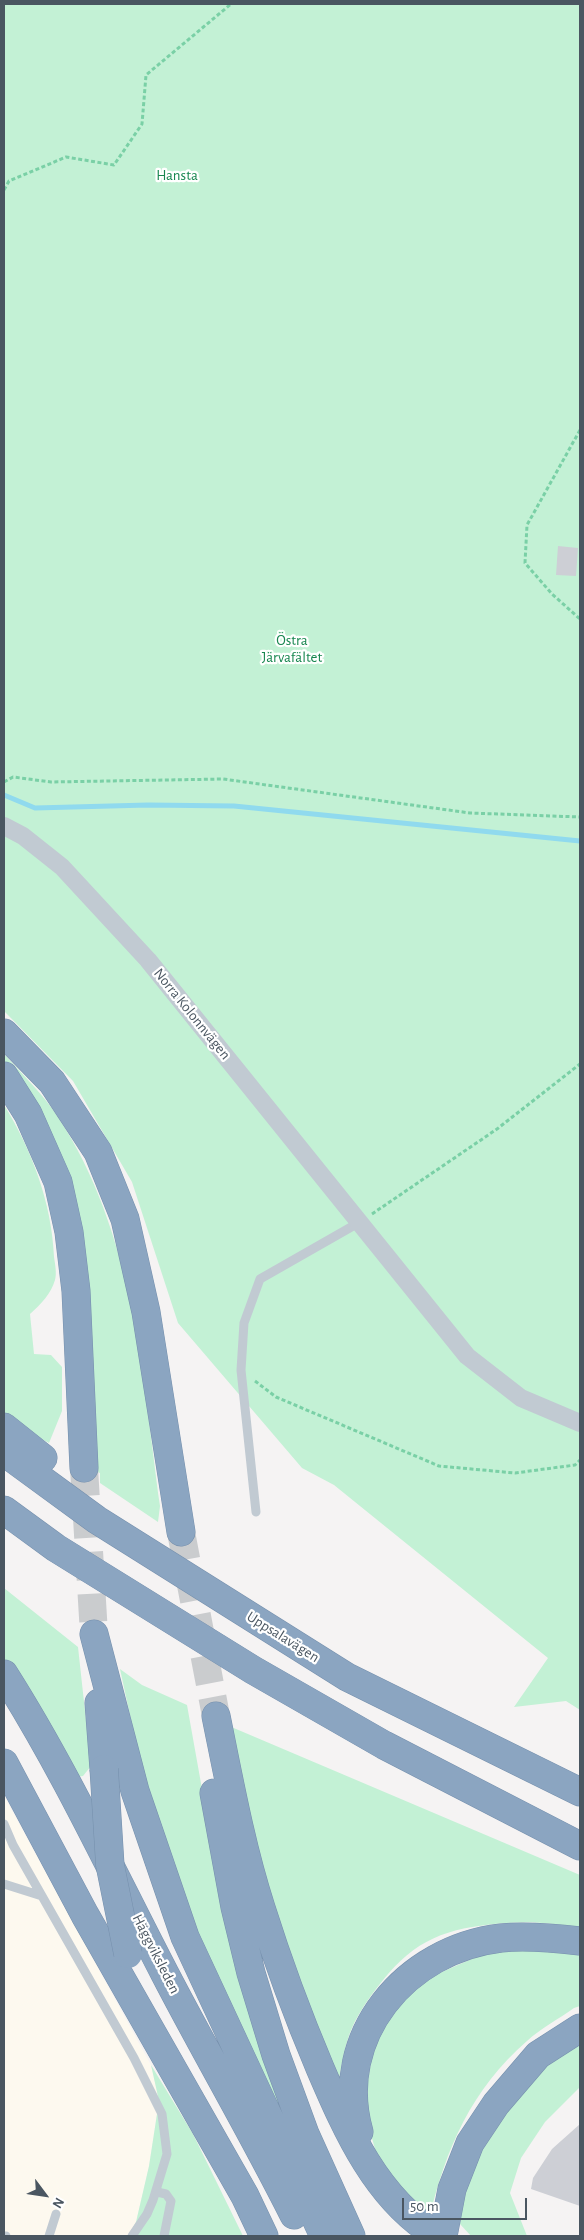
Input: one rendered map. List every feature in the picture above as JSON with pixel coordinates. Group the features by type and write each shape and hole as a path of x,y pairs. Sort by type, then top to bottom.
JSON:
{"highway":[{"path":"4,1033 52,1082 98,1152 125,1219 146,1312 181,1532"},
{"path":"4,1076 28,1114 58,1182 69,1232 76,1291 84,1468"},
{"path":"4,1427 42,1457 346,1677"},
{"name":"Uppsalavägen","path":"4,1452 97,1520 346,1677 580,1792"},
{"path":"4,1510 56,1548 253,1670 384,1745 580,1846"},
{"path":"165,2057 128,1954 110,1865 94,1634 135,1791 186,1937 324,2236"},
{"name":"Häggviksleden","path":"4,1674 86,1820 304,2236"},
{"path":"351,2236 305,2134 276,2055 251,1973 234,1907 207,1710 260,1908 308,2038 336,2104 368,2164 388,2194 434,2233 476,2135 496,2104 538,2055 580,2028"},
{"path":"4,1763 85,1915 245,2196 264,2236"},
{"path":"368,2164 354,2117 352,2086 360,2049 372,2022 388,1998 410,1975 435,1958 467,1946 501,1938 580,1941"},
{"path":"205,2127 253,2236"}],"street":[{"name":"Norra Kolonnvägen","path":"4,826 23,836 62,867 148,960 467,1356 521,1398 580,1423"}],"lane":[{"path":"256,1512 241,1370 244,1323 260,1279 360,1222"},
{"path":"4,1824 42,1896 134,2058 162,2114 167,2154 157,2192 148,2214 132,2236"},
{"path":"4,1884 42,1896"},
{"path":"157,2192 166,2194 171,2201 164,2236"},
{"path":"49,2236 56,2214"}],"path":[{"path":"4,190 9,180 66,157 114,165 142,124 146,75 230,4"},
{"path":"580,430 527,526 525,562 552,594 580,619"},
{"path":"4,782 13,777 51,782 223,779 470,813 580,817"},
{"path":"360,1222 497,1129 580,1064"},
{"path":"241,1370 276,1397 439,1466 515,1473 575,1465 580,1460"}],"shaded area":[{"path":"4,1796 151,2065 159,2100 149,2166 136,2222 128,2236 4,2236"}],"green space":[{"name":"Östra Järvafältet","path":"4,4 580,4 580,1710 566,1701 514,1707 548,1658 334,1485 302,1468 178,1323 132,1182 73,1081 4,1011"},
{"path":"4,1054 39,1092 58,1117 83,1162 103,1208 119,1256 131,1305 140,1355 160,1506 158,1522 100,1483 100,1473 97,1472 88,1323 81,1249 4,1066"},
{"path":"4,1105 23,1140 39,1178 45,1197 52,1237 56,1271 55,1280 45,1299 30,1314 34,1354 51,1355 62,1367 62,1411 49,1443 18,1426 4,1415"},
{"path":"4,1588 78,1647 91,1766 83,1776 76,1777 4,1665"},
{"path":"120,1669 142,1685 187,1705 229,1940 251,2020 285,2118 278,2122 187,1913 155,1831"},
{"path":"229,1726 580,1875 580,1930 537,1922 494,1924 456,1930 441,1935 413,1950 388,1974 367,2001 355,2021 345,2048 337,2091 265,1897"},
{"path":"531,1948 580,1951 580,2006 532,2036 507,2060 490,2080 463,2122 453,2144 429,2219 382,2174 368,2124 368,2080 372,2056 384,2024 407,1995 430,1977 488,1952"},
{"path":"580,2043 580,2087 545,2122 521,2158 510,2193 527,2236 471,2236 460,2224 463,2188 477,2150 533,2076"},
{"path":"151,2065 193,2134 243,2236 128,2236 136,2222 149,2166 159,2101"}],"building":[{"path":"558,546 578,548 576,576 556,575"},
{"path":"580,2124 580,2206 531,2189 533,2178 552,2149"}],"waterway":[{"path":"4,795 35,808 148,805 234,806 580,841"}],"tunnel":[{"path":"84,1468 94,1634"},
{"path":"181,1532 216,1716"}],"park label":[{"name":"Hansta","path":"177,175"}]}
